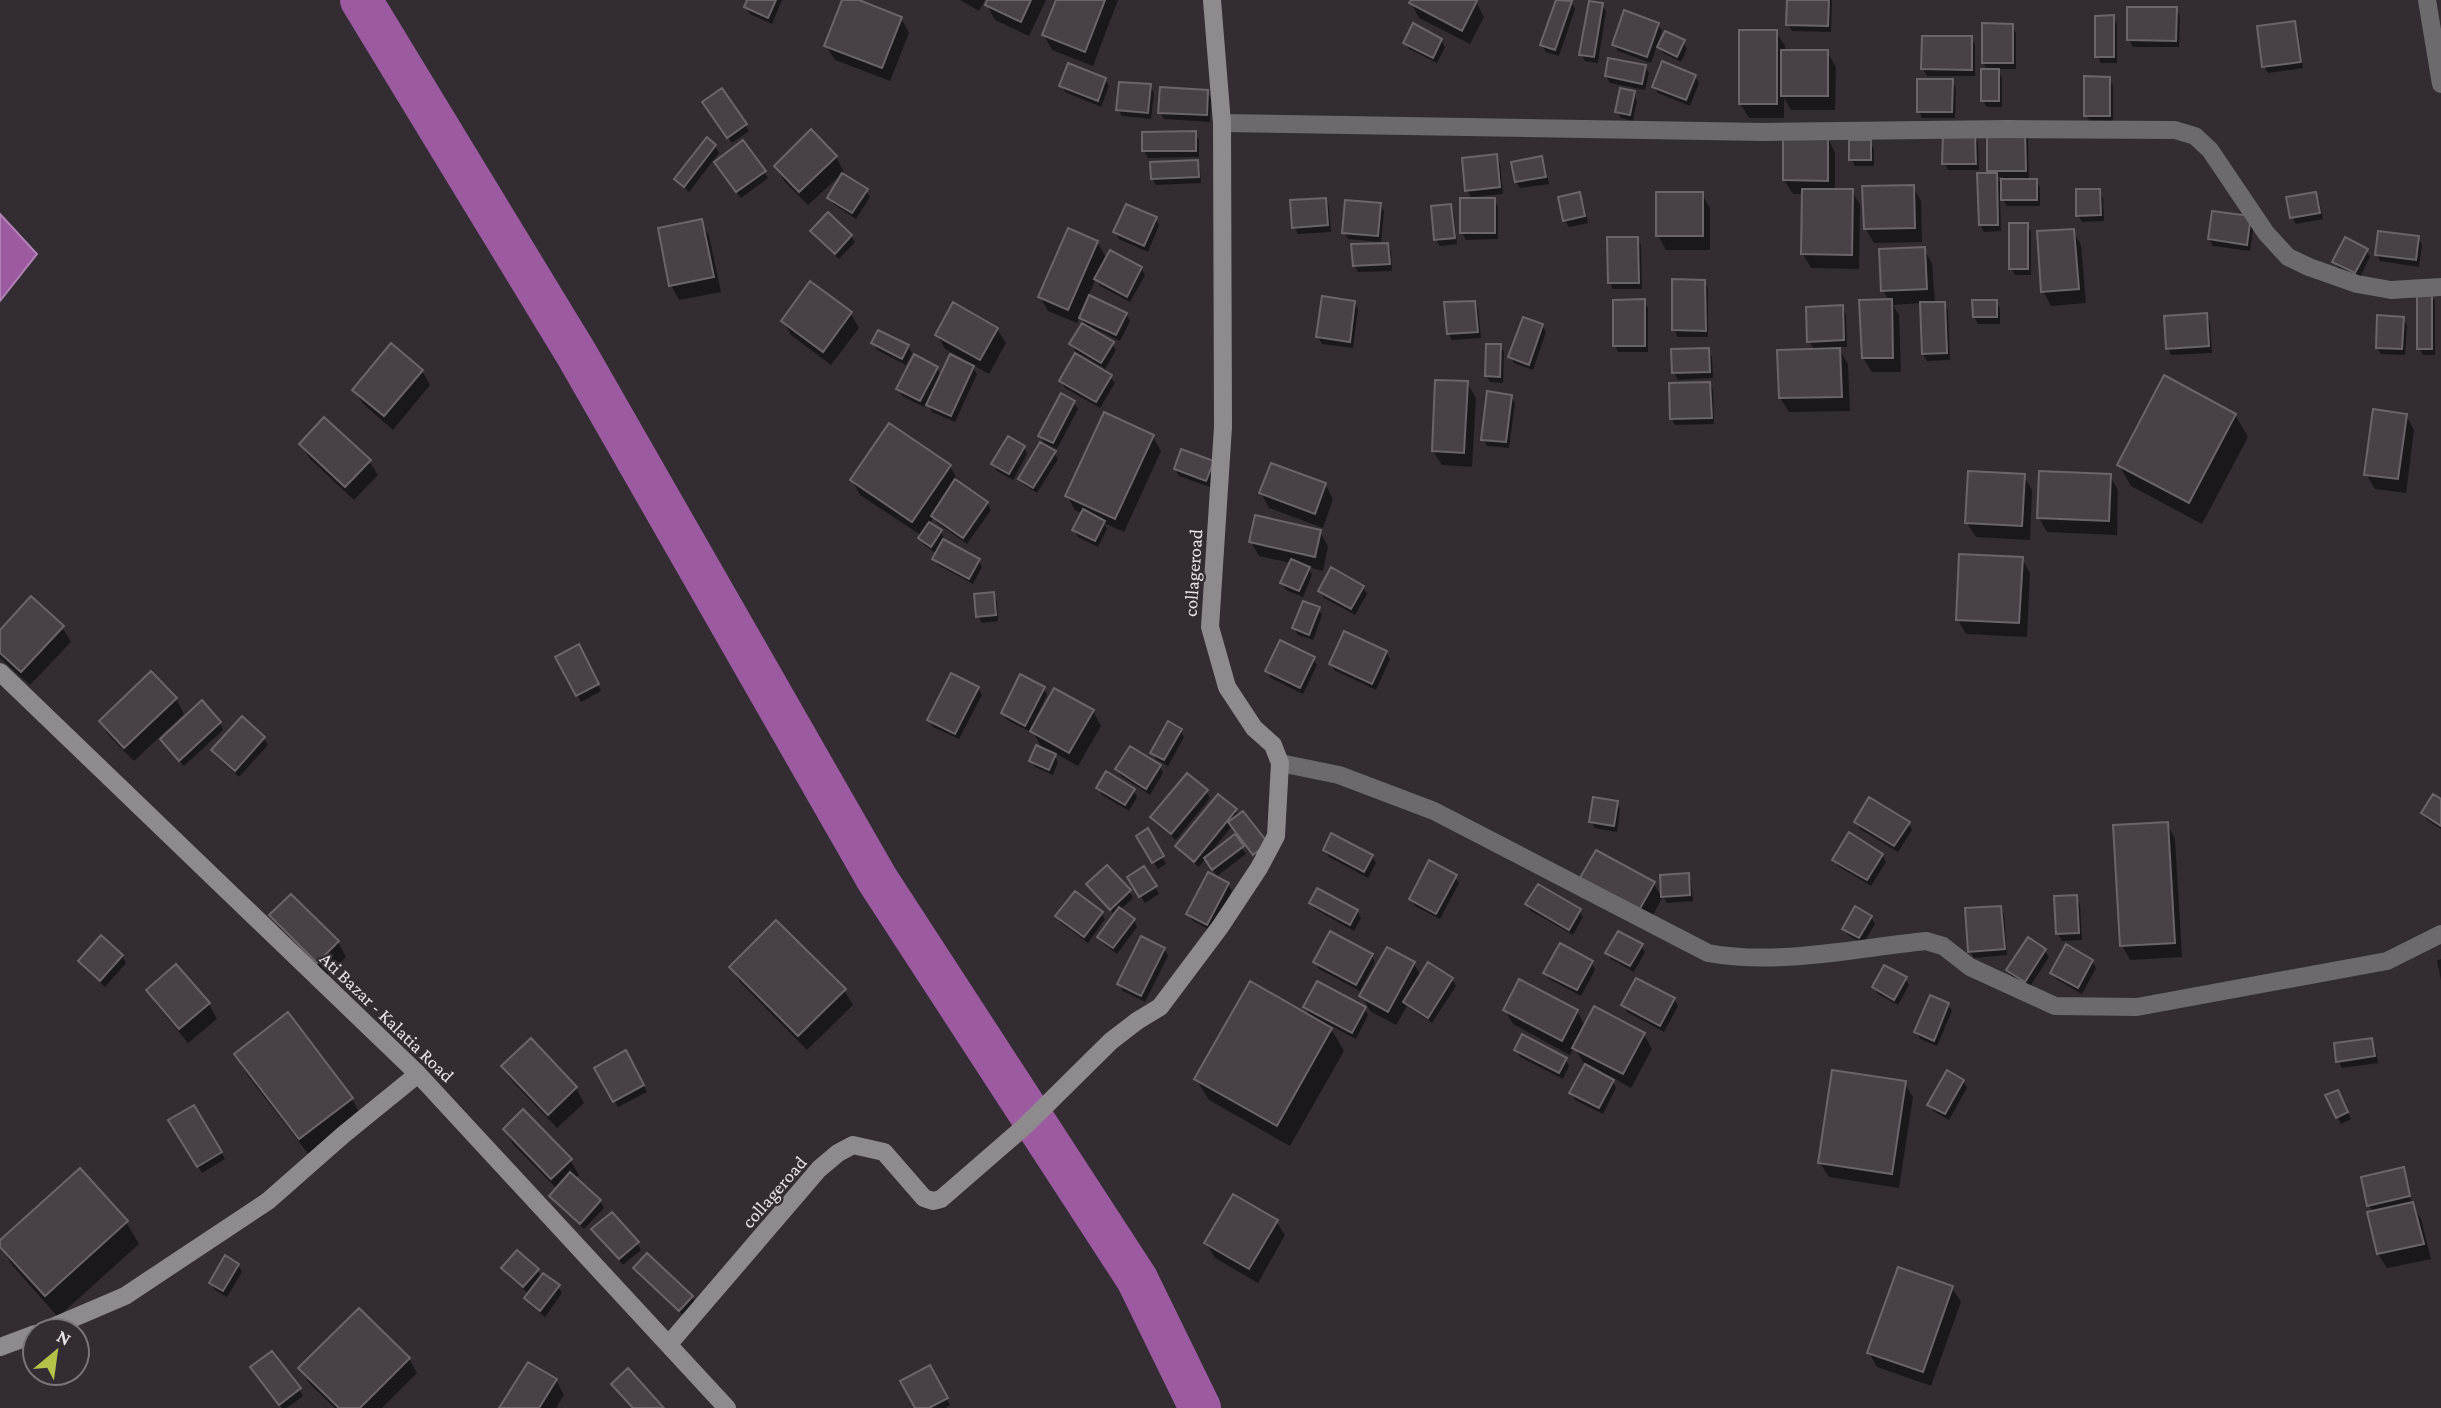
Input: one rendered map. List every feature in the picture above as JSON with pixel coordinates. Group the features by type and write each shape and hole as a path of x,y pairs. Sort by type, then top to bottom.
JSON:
{"street":[{"name":"collageroad","path":"669,1344 819,1169 838,1153 853,1145 884,1152 924,1198 933,1201 941,1199 1025,1126 1111,1041 1160,1007 1220,928 1276,836 1280,763 1273,746 1254,729 1227,687 1210,627 1223,427 1222,123 1212,0"},
{"path":"2427,0 2441,84"},
{"path":"1222,123 1765,132 2175,130 2195,136 2210,150 2266,233 2288,257 2357,284 2392,290 2441,287"},
{"name":"Ati Bazar - Kalatia Road","path":"0,673 418,1074 727,1408"},
{"path":"1280,763 1339,775 1434,811 1708,953 1730,957 1786,956 1926,941 1943,946 1970,967 2055,1006 2137,1007 2387,961 2441,934"},
{"path":"76,1317 125,1296 268,1201 418,1074"},
{"path":"0,1347 21,1339"}],"shaded area":[{"path":"0,214 37,254 0,301"}],"building":[{"path":"747,0 776,0 768,18 744,7"},
{"path":"842,0 859,0 902,17 882,68 824,46"},
{"path":"987,0 1031,0 1021,22 985,5"},
{"path":"1056,0 1105,0 1085,52 1042,35"},
{"path":"1411,0 1477,1 1462,31 1409,3"},
{"path":"1556,0 1572,1 1555,50 1540,45"},
{"path":"1787,0 1829,0 1828,26 1786,25"},
{"path":"1589,1 1603,3 1594,57 1579,55"},
{"path":"2127,7 2177,7 2176,41 2127,40"},
{"path":"1624,10 1659,23 1647,57 1612,45"},
{"path":"2114,15 2114,57 2095,57 2095,16"},
{"path":"2295,21 2301,62 2262,67 2257,26"},
{"path":"1413,23 1442,39 1433,58 1403,43"},
{"path":"1982,23 2013,24 2013,63 1982,63"},
{"path":"1739,30 1777,30 1777,104 1739,104"},
{"path":"1665,31 1685,40 1677,57 1657,47"},
{"path":"1922,36 1972,36 1972,70 1921,69"},
{"path":"1781,50 1828,50 1828,96 1781,96"},
{"path":"1608,58 1646,65 1642,84 1605,76"},
{"path":"1662,61 1696,75 1686,100 1652,87"},
{"path":"1068,63 1106,78 1098,101 1059,86"},
{"path":"1981,69 1999,69 1999,101 1981,101"},
{"path":"2084,76 2110,77 2110,116 2084,116"},
{"path":"1917,79 1953,79 1952,112 1917,112"},
{"path":"1119,82 1151,84 1148,113 1116,110"},
{"path":"1160,87 1208,90 1207,115 1158,113"},
{"path":"722,88 747,124 727,138 702,102"},
{"path":"1620,88 1635,91 1630,115 1615,112"},
{"path":"811,129 837,156 799,192 774,166"},
{"path":"1196,131 1196,151 1142,151 1142,132"},
{"path":"1987,131 2025,131 2026,171 1987,171"},
{"path":"1943,134 1975,134 1976,164 1942,164"},
{"path":"1783,135 1828,136 1828,181 1783,180"},
{"path":"707,137 716,145 684,187 674,179"},
{"path":"743,140 766,171 736,192 714,162"},
{"path":"1849,140 1871,140 1871,160 1849,160"},
{"path":"1497,154 1500,187 1465,191 1462,158"},
{"path":"1542,156 1546,177 1515,182 1511,162"},
{"path":"1198,160 1199,177 1151,179 1150,162"},
{"path":"842,173 868,189 852,213 827,198"},
{"path":"1977,173 1997,173 1998,225 1979,225"},
{"path":"2001,179 2037,179 2037,200 2001,200"},
{"path":"1914,185 1915,228 1864,229 1862,186"},
{"path":"1802,189 1853,189 1852,255 1801,254"},
{"path":"2076,189 2100,189 2101,215 2076,216"},
{"path":"1580,192 1585,216 1563,221 1558,197"},
{"path":"1656,192 1703,192 1703,236 1656,236"},
{"path":"2316,192 2320,213 2290,218 2286,197"},
{"path":"1326,198 1328,225 1292,228 1290,200"},
{"path":"1460,198 1495,198 1495,233 1460,233"},
{"path":"1345,200 1381,203 1378,236 1342,233"},
{"path":"1126,204 1157,217 1144,246 1113,232"},
{"path":"1451,204 1455,238 1434,240 1431,206"},
{"path":"2212,211 2251,216 2247,245 2208,239"},
{"path":"828,212 852,235 835,254 810,231"},
{"path":"702,219 714,277 669,286 658,228"},
{"path":"2009,223 2028,223 2028,269 2009,269"},
{"path":"1068,228 1098,241 1068,310 1038,297"},
{"path":"2074,229 2079,289 2041,292 2037,231"},
{"path":"2378,231 2419,236 2416,260 2375,255"},
{"path":"1607,237 1638,237 1639,283 1608,283"},
{"path":"2345,237 2368,249 2355,273 2332,262"},
{"path":"1388,243 1390,264 1353,266 1351,244"},
{"path":"1925,247 1927,289 1881,291 1879,249"},
{"path":"1110,250 1142,267 1127,297 1094,279"},
{"path":"1672,279 1705,280 1706,331 1672,330"},
{"path":"810,281 852,312 823,352 781,321"},
{"path":"2417,293 2432,293 2432,349 2417,349"},
{"path":"1089,295 1127,313 1116,335 1079,318"},
{"path":"1322,296 1355,301 1350,342 1316,337"},
{"path":"1645,299 1645,346 1613,346 1613,300"},
{"path":"1892,299 1893,358 1862,358 1859,300"},
{"path":"1972,300 1997,300 1997,317 1973,317"},
{"path":"1475,301 1478,332 1447,334 1444,302"},
{"path":"953,302 998,328 980,360 935,335"},
{"path":"1920,302 1945,302 1947,353 1922,354"},
{"path":"1843,305 1844,340 1807,342 1806,307"},
{"path":"2207,313 2209,346 2166,349 2164,316"},
{"path":"2377,315 2404,317 2402,349 2376,348"},
{"path":"1523,317 1543,324 1529,365 1508,357"},
{"path":"1082,323 1114,342 1101,363 1069,344"},
{"path":"878,330 909,345 902,359 871,343"},
{"path":"391,343 423,370 384,416 352,390"},
{"path":"1486,344 1501,344 1500,377 1485,376"},
{"path":"1709,348 1710,372 1672,373 1671,349"},
{"path":"1840,348 1842,397 1779,398 1777,350"},
{"path":"1075,353 1112,375 1096,402 1059,381"},
{"path":"914,354 938,367 920,401 896,389"},
{"path":"950,354 974,366 951,416 926,405"},
{"path":"2164,375 2236,414 2189,503 2117,465"},
{"path":"1435,380 1468,381 1464,453 1432,451"},
{"path":"1710,382 1712,418 1670,419 1669,383"},
{"path":"1487,391 1512,395 1506,442 1481,440"},
{"path":"1061,393 1075,401 1053,443 1038,436"},
{"path":"2373,409 2407,414 2398,479 2364,475"},
{"path":"1104,412 1154,435 1115,519 1065,496"},
{"path":"324,417 371,460 345,487 299,444"},
{"path":"889,423 951,465 912,522 850,480"},
{"path":"1008,436 1025,446 1009,474 991,464"},
{"path":"1040,442 1056,451 1033,488 1018,479"},
{"path":"1181,449 1214,461 1206,481 1174,469"},
{"path":"1271,463 1326,483 1315,514 1259,493"},
{"path":"1968,471 2025,474 2022,526 1965,523"},
{"path":"2039,471 2111,474 2109,521 2037,518"},
{"path":"955,479 988,502 963,538 931,516"},
{"path":"1083,509 1105,521 1095,541 1072,530"},
{"path":"1255,515 1321,530 1315,557 1249,542"},
{"path":"929,522 942,530 931,547 918,538"},
{"path":"943,539 980,559 969,579 932,559"},
{"path":"1959,554 2023,557 2019,623 1956,620"},
{"path":"1291,559 1310,567 1299,591 1280,583"},
{"path":"1331,567 1364,586 1351,609 1318,591"},
{"path":"994,592 996,615 976,617 974,594"},
{"path":"31,596 64,626 21,672 0,653 0,630"},
{"path":"1303,601 1320,607 1309,635 1292,628"},
{"path":"1344,631 1387,651 1372,684 1329,664"},
{"path":"1280,640 1315,657 1300,688 1265,671"},
{"path":"579,644 599,684 576,696 555,657"},
{"path":"151,671 177,698 124,748 99,721"},
{"path":"951,673 979,687 955,734 927,720"},
{"path":"1020,674 1045,687 1025,726 1001,713"},
{"path":"1054,688 1094,710 1069,753 1030,731"},
{"path":"202,700 221,722 179,761 160,739"},
{"path":"242,716 265,737 235,771 211,750"},
{"path":"1168,721 1182,729 1164,760 1150,753"},
{"path":"1036,745 1056,754 1049,770 1029,761"},
{"path":"1130,746 1161,765 1146,789 1115,769"},
{"path":"1106,771 1135,789 1125,805 1096,788"},
{"path":"1187,773 1208,790 1171,834 1150,817"},
{"path":"1218,794 1237,809 1194,862 1175,846"},
{"path":"2433,794 2441,799 2441,826 2421,813"},
{"path":"1593,797 1618,801 1614,826 1589,822"},
{"path":"1869,797 1910,822 1894,846 1854,822"},
{"path":"1243,811 1268,843 1253,855 1228,822"},
{"path":"2168,822 2175,943 2120,946 2113,825"},
{"path":"1148,828 1164,856 1152,863 1136,836"},
{"path":"1849,832 1883,854 1867,880 1832,860"},
{"path":"1331,833 1373,855 1364,872 1323,850"},
{"path":"1235,834 1244,846 1212,870 1204,858"},
{"path":"1596,850 1655,882 1637,914 1578,881"},
{"path":"1429,860 1457,875 1436,914 1409,899"},
{"path":"1107,865 1131,890 1110,910 1086,884"},
{"path":"1144,866 1157,886 1139,897 1127,877"},
{"path":"1208,872 1229,883 1207,925 1186,914"},
{"path":"1689,873 1690,895 1661,897 1660,875"},
{"path":"1538,884 1581,909 1569,930 1525,904"},
{"path":"1317,888 1358,910 1350,925 1309,903"},
{"path":"1075,891 1103,912 1084,937 1055,916"},
{"path":"291,894 339,941 317,963 269,915"},
{"path":"2077,895 2079,933 2056,934 2054,896"},
{"path":"1855,906 1872,916 1859,938 1842,929"},
{"path":"2001,906 2005,949 1968,952 1965,908"},
{"path":"1119,907 1135,919 1113,948 1097,937"},
{"path":"776,920 846,989 798,1036 729,967"},
{"path":"1330,931 1373,954 1356,985 1313,962"},
{"path":"1618,931 1643,944 1630,966 1605,953"},
{"path":"101,935 123,955 100,981 78,961"},
{"path":"1141,936 1165,948 1141,996 1117,984"},
{"path":"2028,937 2046,949 2025,982 2006,970"},
{"path":"1560,943 1593,961 1577,990 1543,973"},
{"path":"2066,944 2093,960 2078,988 2050,973"},
{"path":"1387,947 1415,962 1388,1012 1359,996"},
{"path":"1428,962 1453,978 1428,1018 1403,1002"},
{"path":"176,964 210,1003 179,1029 146,990"},
{"path":"1884,965 1907,977 1894,1000 1872,987"},
{"path":"1636,978 1675,998 1660,1026 1621,1005"},
{"path":"1519,979 1578,1010 1562,1041 1503,1010"},
{"path":"1250,981 1332,1028 1277,1126 1194,1079"},
{"path":"1317,981 1366,1007 1352,1033 1303,1007"},
{"path":"1930,995 1949,1003 1934,1041 1914,1032"},
{"path":"1594,1006 1645,1033 1623,1074 1572,1048"},
{"path":"288,1012 353,1098 299,1139 234,1054"},
{"path":"1522,1034 1567,1058 1559,1073 1514,1050"},
{"path":"531,1038 577,1087 548,1115 501,1066"},
{"path":"2372,1038 2375,1056 2336,1062 2334,1043"},
{"path":"626,1050 644,1085 613,1102 594,1068"},
{"path":"1585,1064 1614,1080 1599,1108 1569,1093"},
{"path":"1832,1070 1906,1081 1892,1174 1818,1163"},
{"path":"1947,1070 1964,1080 1945,1114 1927,1105"},
{"path":"2338,1090 2348,1112 2336,1118 2325,1095"},
{"path":"194,1105 222,1152 197,1167 168,1120"},
{"path":"523,1109 572,1159 551,1179 503,1129"},
{"path":"2404,1167 2410,1196 2367,1206 2361,1177"},
{"path":"80,1168 128,1221 45,1296 0,1247 0,1240"},
{"path":"570,1172 601,1200 580,1224 549,1196"},
{"path":"1233,1194 1278,1220 1249,1269 1204,1243"},
{"path":"2413,1202 2424,1244 2377,1254 2367,1212"},
{"path":"612,1212 639,1242 619,1259 591,1229"},
{"path":"517,1250 539,1269 523,1287 501,1268"},
{"path":"647,1253 693,1296 679,1311 633,1268"},
{"path":"225,1255 239,1264 223,1291 209,1283"},
{"path":"1898,1267 1953,1286 1923,1372 1867,1353"},
{"path":"543,1273 560,1285 540,1311 524,1298"},
{"path":"359,1308 410,1358 360,1408 339,1408 298,1368"},
{"path":"272,1351 301,1388 279,1405 250,1367"},
{"path":"528,1362 557,1379 539,1408 499,1408"},
{"path":"930,1365 948,1398 929,1408 915,1408 900,1381"},
{"path":"628,1368 664,1408 633,1408 611,1384"}],"waterway":[{"path":"361,0 577,355 877,879 1137,1279 1200,1408"}]}
